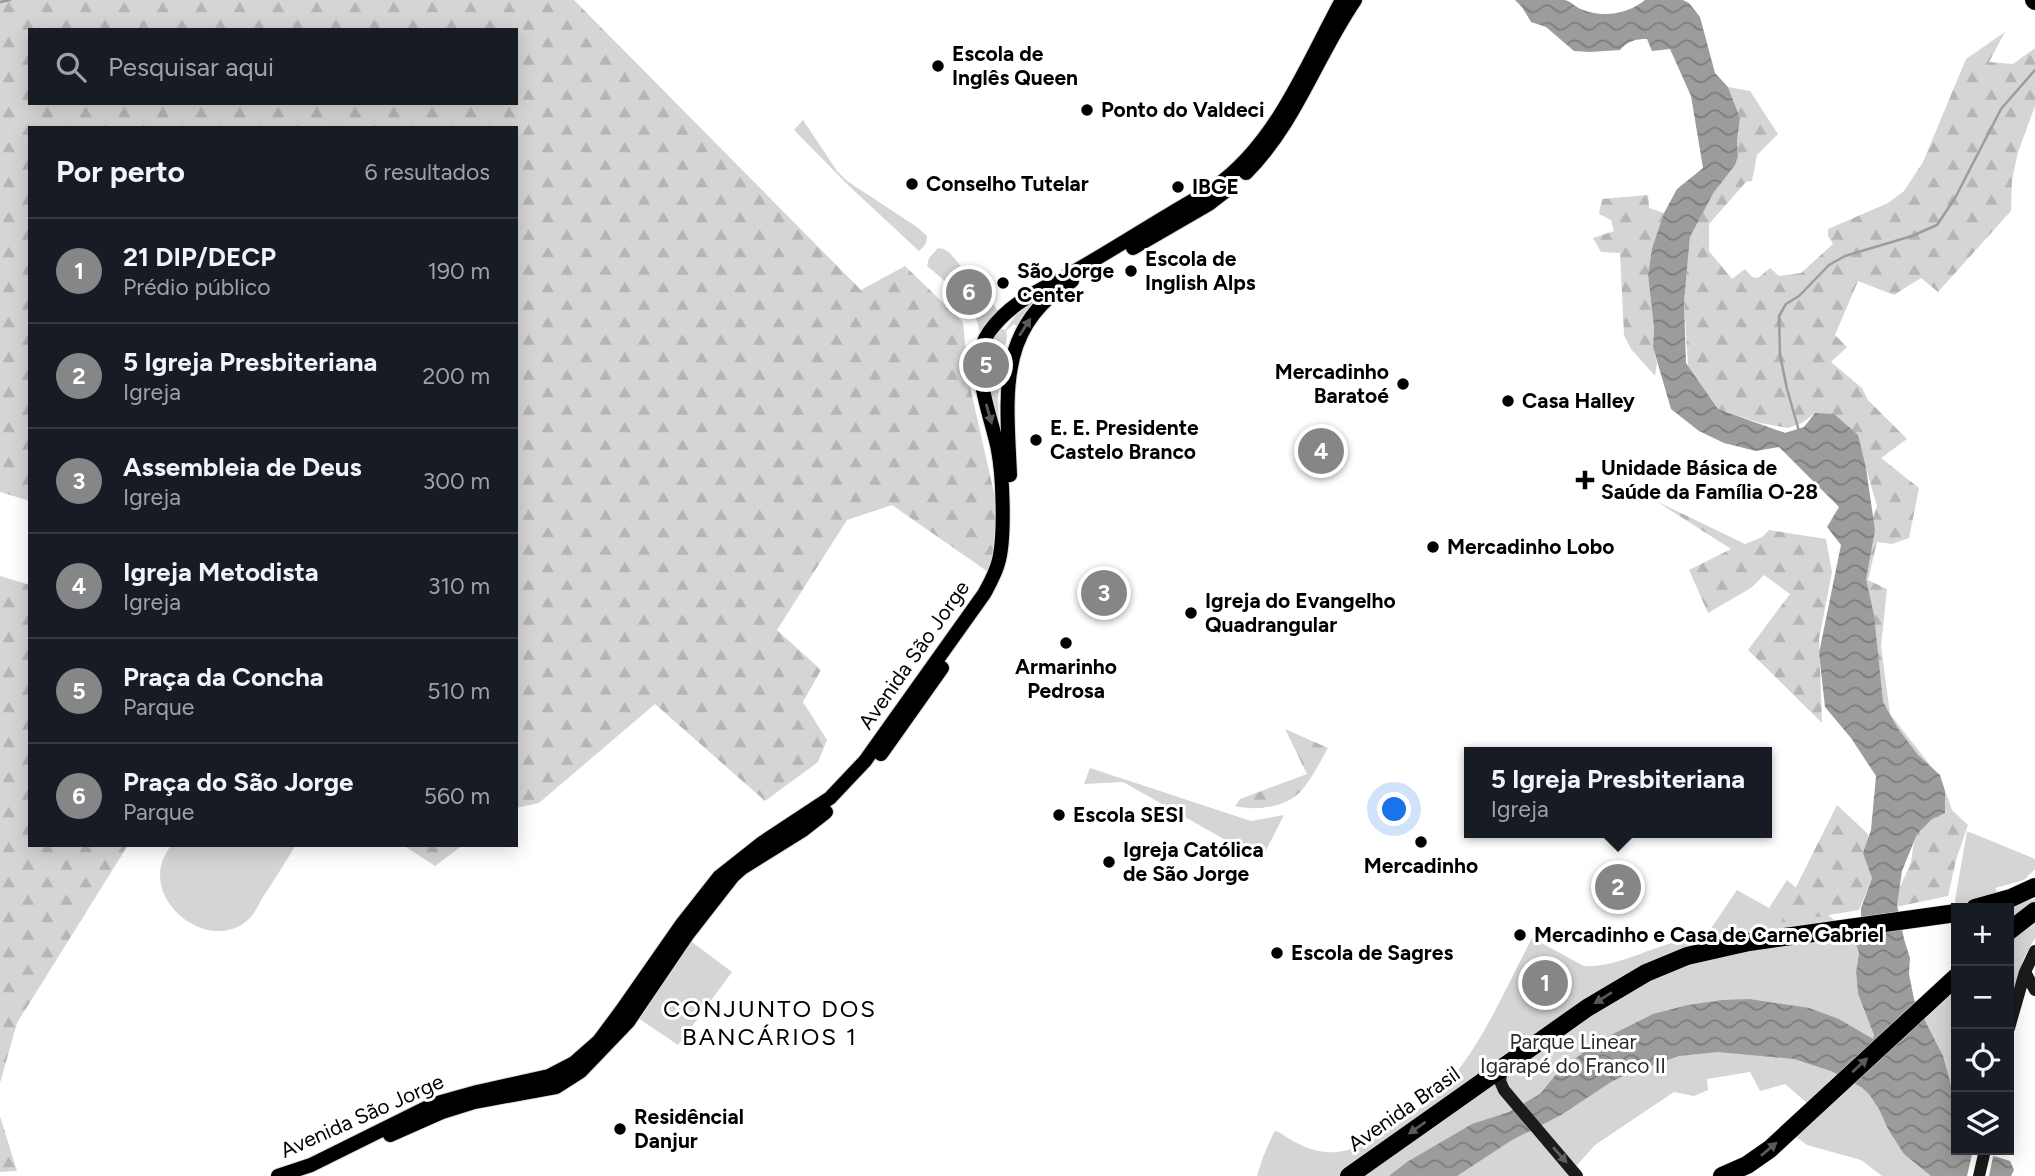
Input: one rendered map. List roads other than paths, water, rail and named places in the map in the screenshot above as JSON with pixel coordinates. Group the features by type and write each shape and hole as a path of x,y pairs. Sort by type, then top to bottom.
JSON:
{"highway":[{"path":"1993,903 2035,887"},
{"path":"2014,927 2035,911"},
{"name":"Avenida Brasil","path":"1349,1176 1606,995 1647,973 1710,950 1951,914"},
{"path":"1722,1176 1764,1154 1951,982"}],"main road":[{"name":"Avenida São Jorge","path":"278,1176 311,1165 434,1104 549,1076 574,1063 599,1041 682,924 719,877 848,781 984,594 998,563 1002,501 999,453 981,382 982,348 987,334 1016,303 1109,252 1212,189 1237,169 1285,106 1342,0"},
{"name":"Avenida São Jorge","path":"307,1176 442,1112 474,1102 556,1087 581,1071 628,1022 687,935 733,876 741,868 803,830 838,803 864,776 909,718 974,623 1006,570 1009,557 1010,501 1007,393 1020,333 1050,296 1068,283 1209,204 1234,184 1259,159 1290,118 1354,0"}],"street":[{"path":"2014,1008 2025,972 2035,951"},
{"path":"2025,972 2035,992"},
{"path":"2019,990 2035,992"},
{"path":"1502,1068 1500,1081 1509,1096 1577,1176"},
{"path":"1979,1176 1984,1155"}],"water":[{"path":"1515,0 1565,0 1583,10 1607,14 1631,9 1645,0 1683,0 1689,3 1700,17 1715,73 1728,87 1740,118 1735,165 1714,192 1690,237 1684,302 1686,363 1718,409 1785,433 1804,427 1815,413 1834,414 1858,435 1875,530 1866,579 1874,615 1883,702 1918,755 1940,775 1945,791 1945,813 1932,819 1917,834 1902,871 1897,905 1910,958 1909,974 1914,999 1943,1056 1951,1086 1951,1155 1990,1155 2010,1161 2014,1170 2011,1176 1931,1176 1904,1154 1879,1109 1861,1087 1831,1071 1794,1059 1718,1052 1679,1056 1627,1074 1561,1115 1512,1140 1457,1176 1389,1176 1407,1162 1472,1124 1509,1112 1540,1094 1559,1071 1599,1041 1653,1014 1688,1005 1749,999 1809,1008 1839,1019 1873,1039 1874,1035 1858,994 1856,972 1859,953 1854,937 1872,878 1863,853 1871,830 1876,776 1851,738 1825,707 1819,653 1841,545 1827,527 1839,507 1779,447 1756,451 1724,443 1699,431 1671,409 1653,347 1654,328 1648,275 1652,248 1664,213 1677,189 1703,168 1691,96 1670,49 1652,51 1647,39 1639,39 1626,44 1620,50 1574,51 1546,27 1531,22"}],"waterway":[{"path":"0,2 10,0"},
{"path":"1799,431 1780,355 1779,316 1786,304 1799,296 1829,265 1845,256 1912,236 1937,225 1955,198 2001,109 2035,70"}],"place":[{"name":"Escola de Inglês Queen","path":"938,66"},
{"name":"Ponto do Valdeci","path":"1087,110"},
{"name":"Conselho Tutelar","path":"912,184"},
{"name":"IBGE","path":"1178,187"},
{"name":"Escola de Inglish Alps","path":"1131,271"},
{"name":"São Jorge Center","path":"1003,283"},
{"name":"Praça do São Jorge","path":"969,292"},
{"name":"Praça da Concha","path":"986,365"},
{"name":"Mercadinho Baratoé","path":"1403,384"},
{"name":"Casa Halley","path":"1508,401"},
{"name":"E. E. Presidente Castelo Branco","path":"1036,440"},
{"name":"Igreja Metodista","path":"1321,451"},
{"name":"Unidade Básica de Saúde da Família O-28","path":"1585,480"},
{"name":"Mercadinho Lobo","path":"1433,547"},
{"name":"Assembleia de Deus","path":"1104,593"},
{"name":"Igreja do Evangelho Quadrangular","path":"1191,613"},
{"name":"Armarinho Pedrosa","path":"1066,643"},
{"name":"Escola SESI","path":"1059,815"},
{"name":"Mercadinho","path":"1421,842"},
{"name":"Igreja Católica de São Jorge","path":"1109,862"},
{"name":"5 Igreja Presbiteriana","path":"1618,887"},
{"name":"Mercadinho e Casa de Carne Gabriel","path":"1520,935"},
{"name":"Escola de Sagres","path":"1277,953"},
{"name":"21 DIP/DECP","path":"1545,983"},
{"name":"Residêncial Danjur","path":"620,1129"}],"district":[{"name":"CONJUNTO DOS BANCÁRIOS 1","path":"770,1023"}],"park label":[{"name":"Parque Linear Igarapé do Franco II","path":"1573,1054"}]}
